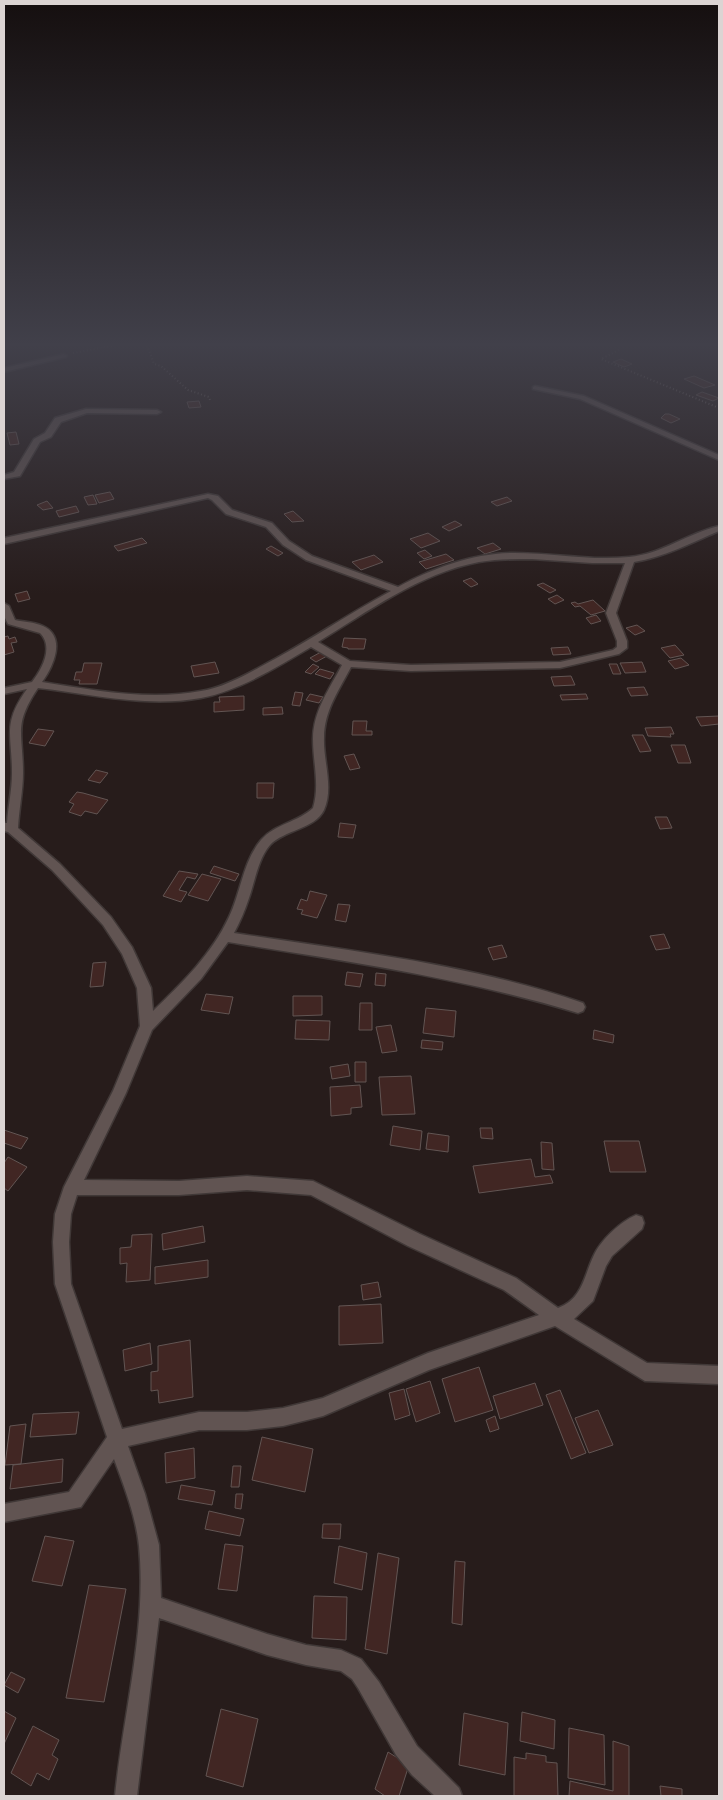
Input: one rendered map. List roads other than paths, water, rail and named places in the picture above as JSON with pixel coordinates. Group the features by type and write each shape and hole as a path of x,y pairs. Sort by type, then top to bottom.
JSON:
{"street":[{"path":"4,477 17,474 37,441 48,435 54,426"},
{"path":"647,426 719,458"},
{"path":"4,541 208,496 215,498 230,512 269,525 286,544 309,558 397,590"},
{"path":"4,690 34,685 84,692 193,696 214,692 312,643 397,590 438,570 478,559 502,557 630,560 658,554 719,528"},
{"path":"312,643 348,664 411,668 560,665 616,652 622,648 622,641 611,613 630,560"},
{"path":"4,606 11,622 40,628 47,633 52,652 48,665 20,706 14,727 13,738 17,765 8,828 56,867 106,921 127,951 144,988 147,1026"},
{"path":"126,1796 151,1605 149,1545 136,1494 64,1284 61,1242 63,1214 72,1187 119,1093 147,1026 192,981 226,937 236,916 260,850 267,840 304,822 315,814 320,805 319,729 324,709 348,664"},
{"path":"226,937 427,968 474,981 525,990 578,1007"},
{"path":"72,1187 179,1188 247,1182 313,1188 414,1240 510,1284 556,1317 645,1372 719,1375"},
{"path":"4,1513 74,1500 117,1439 199,1421 248,1421 283,1417 323,1407 428,1362 568,1313 583,1302 592,1289 600,1261 614,1241 636,1222"},
{"path":"151,1605 284,1649 341,1660 358,1671 386,1713 404,1746 428,1776 451,1796"}]}
